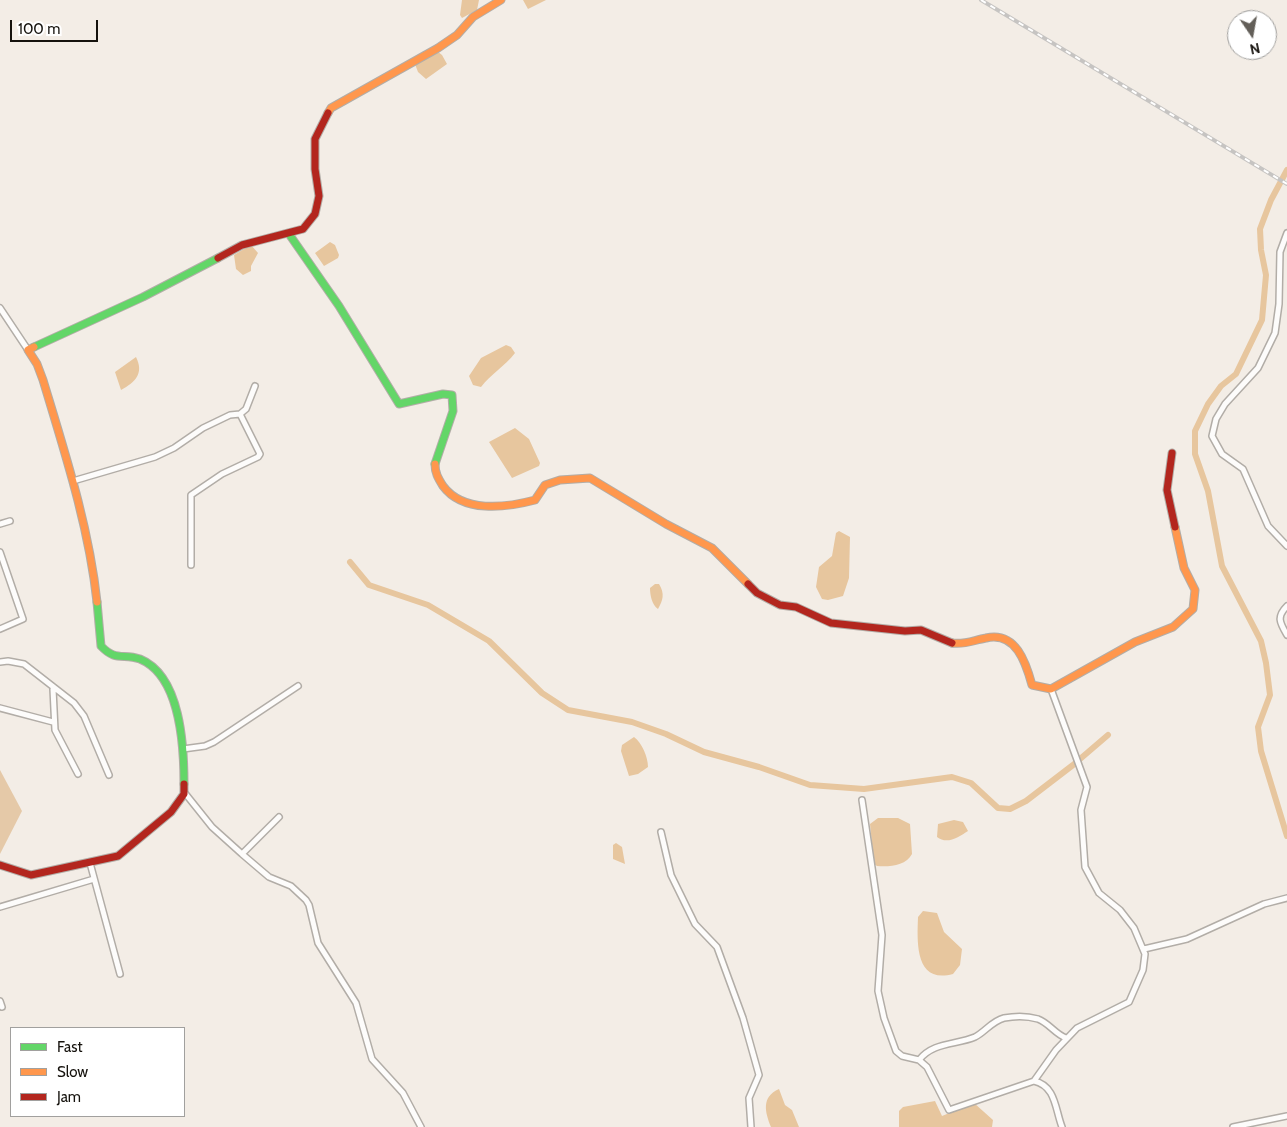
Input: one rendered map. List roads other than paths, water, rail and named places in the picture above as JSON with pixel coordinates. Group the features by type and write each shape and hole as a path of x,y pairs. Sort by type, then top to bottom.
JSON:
{"street":[{"path":"28,350 144,297 242,245 303,229 315,214 319,196 315,169 315,139 331,108 438,48 457,35 473,17 501,0"},
{"path":"1287,233 1280,252 1279,304 1275,333 1258,368 1225,404 1216,419 1212,436 1222,454 1243,469 1268,526 1287,546"},
{"path":"289,234 339,306 400,404 443,394 452,395 454,402 452,412 436,455 434,467 438,479 453,498 475,505 526,503 535,500 545,485 560,480 590,478 666,524 712,548 757,593 780,605 796,607 831,623 905,631 926,630 948,641 961,644 1000,637 1012,642 1022,656 1032,686 1051,689 1135,642 1173,627 1194,609 1195,590 1184,568 1167,490 1172,453"},
{"path":"0,308 37,364 43,380 73,481 94,577 102,646 107,653 117,659 139,660 156,670 166,681 183,749 184,792 172,812 118,856 31,875 0,865"},
{"path":"73,481 155,457 174,448 203,428 230,415 240,414 246,409 255,386"},
{"path":"191,565 191,495 222,474 259,456 255,442 240,414"},
{"path":"0,524 10,521"},
{"path":"0,552 1,560 23,619 0,629"},
{"path":"1287,606 1280,613 1279,619 1287,635"},
{"path":"0,662 8,660 24,664 53,689 74,703 84,716 109,775"},
{"path":"183,749 205,746 214,742 298,686"},
{"path":"53,689 53,722 55,730 78,774"},
{"path":"1034,1081 1066,1038 1077,1028 1128,1002 1143,970 1146,954 1134,928 1120,910 1099,893 1084,867 1081,810 1087,792 1082,770 1051,689"},
{"path":"0,708 53,722"},
{"path":"184,792 212,826 242,854 269,877 291,886 306,900 309,905 318,943 356,1003 372,1059 403,1093 421,1127"},
{"path":"862,800 882,935 878,992 884,1018 896,1051 902,1056 919,1060 927,1067 949,1110 1034,1081 1042,1083 1052,1095 1062,1127"},
{"path":"242,854 278,817"},
{"path":"661,832 671,875 695,924 717,947 743,1018 759,1075 749,1098 751,1127"},
{"path":"90,863 120,974"},
{"path":"0,907 94,879"},
{"path":"1144,949 1187,939 1264,904 1287,898"},
{"path":"919,1060 943,1044 974,1038 1004,1018 1038,1019 1048,1025 1056,1034 1066,1038"},
{"path":"1233,1127 1287,1116"}],"waterway":[{"path":"1287,170 1271,200 1260,229 1261,250 1266,275 1262,320 1236,374 1221,386 1208,404 1195,431 1195,454 1208,491 1222,566 1261,641 1266,663 1270,695 1258,727 1261,751 1287,836"},
{"path":"350,562 369,585 428,605 489,641 542,693 568,710 632,722 666,734 704,752 759,767 810,785 864,789 952,777 971,783 998,808 1010,809 1026,801 1108,735"}],"railway":[{"path":"981,0 1287,184"}]}
